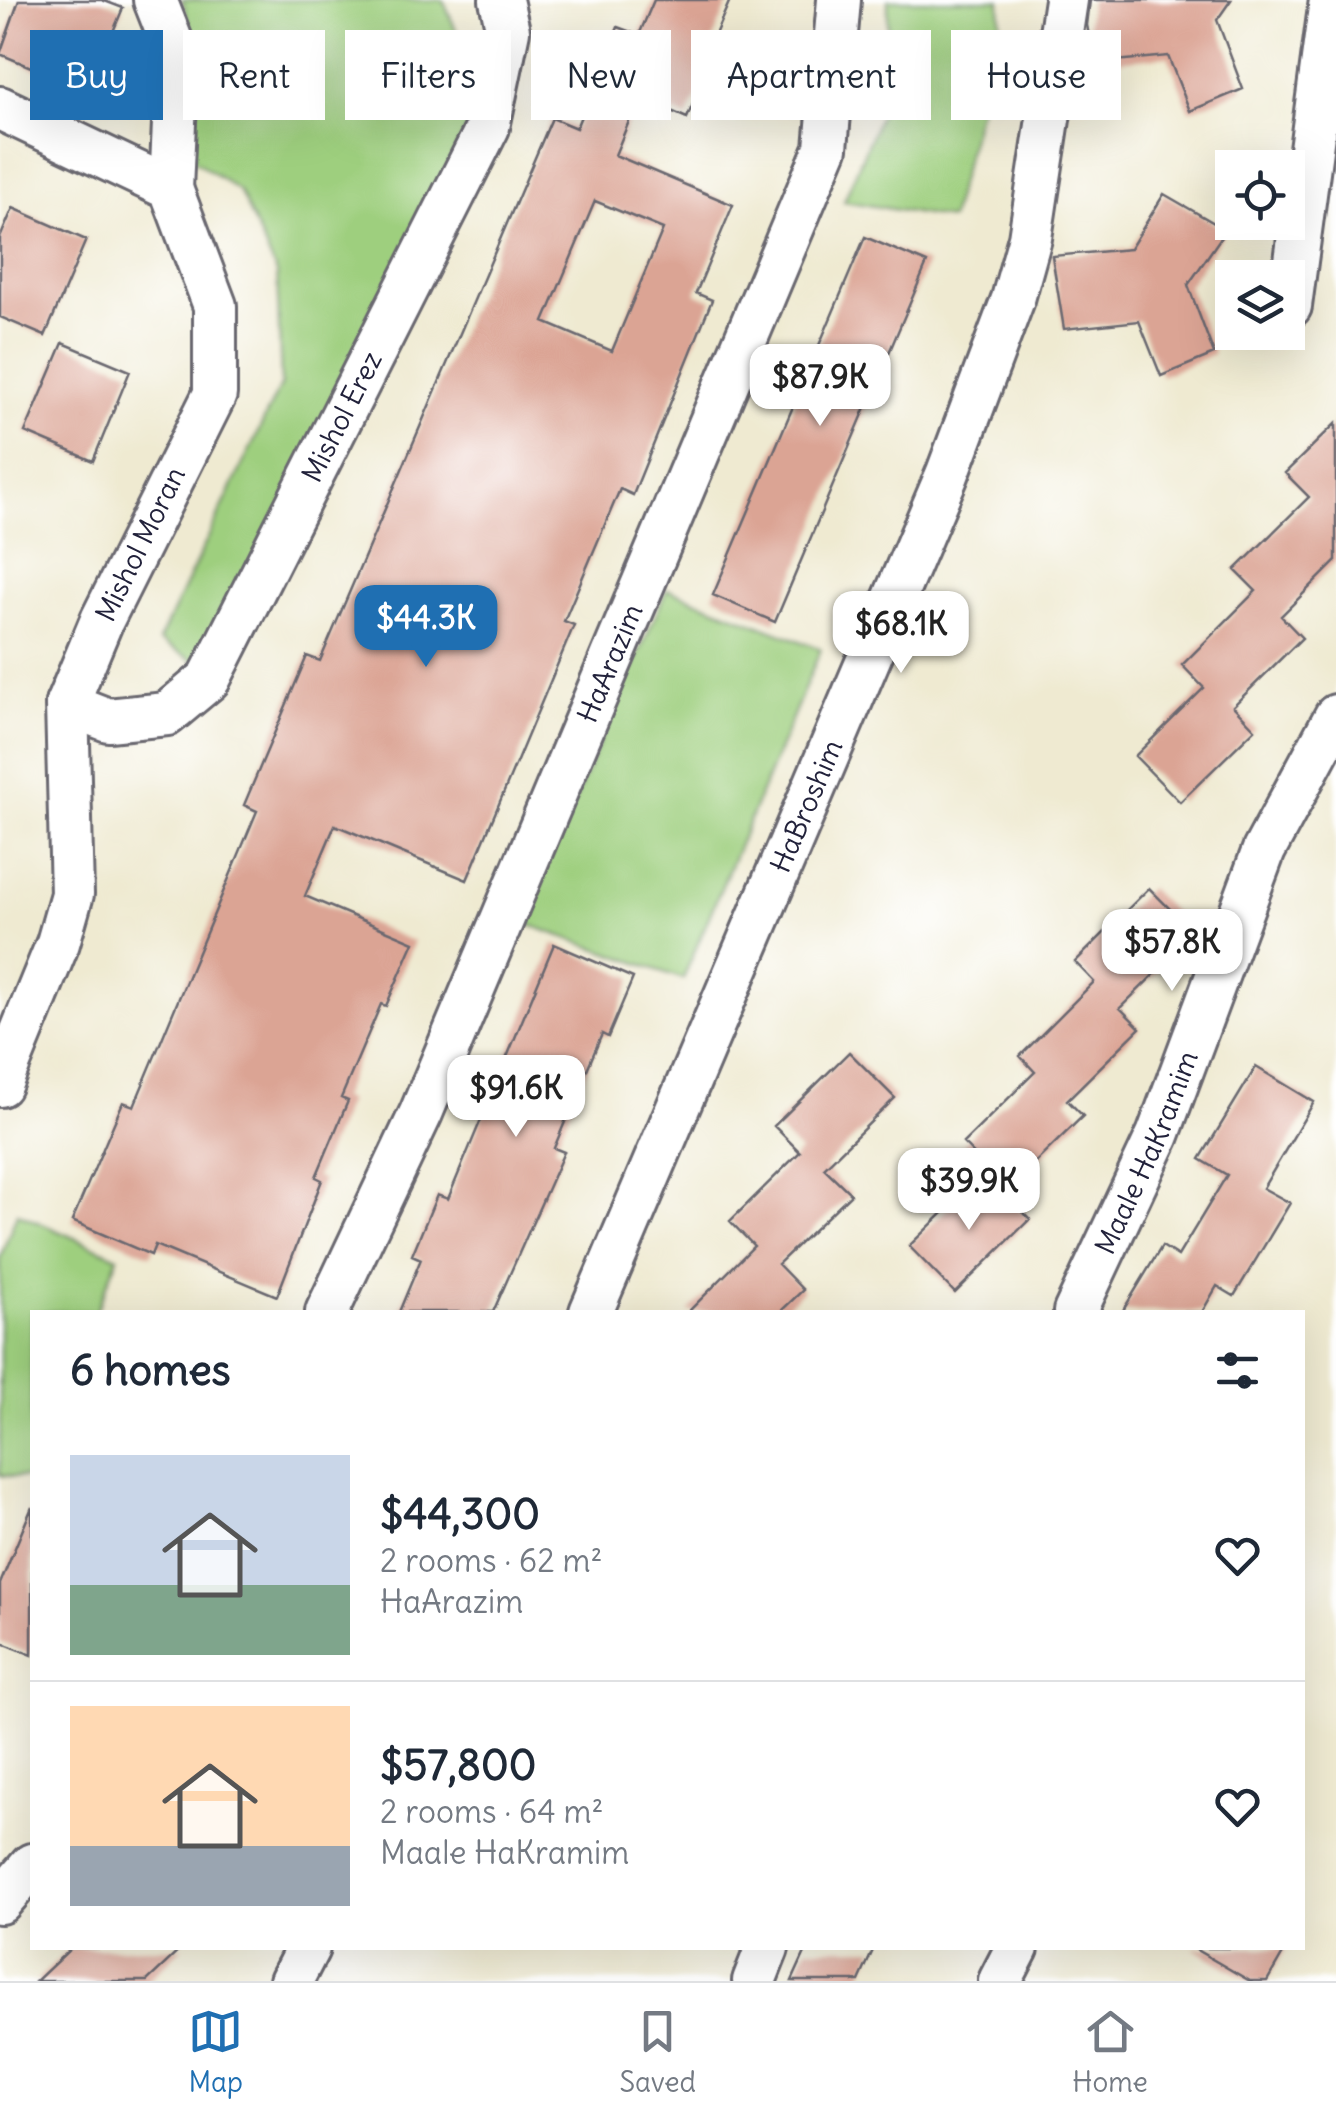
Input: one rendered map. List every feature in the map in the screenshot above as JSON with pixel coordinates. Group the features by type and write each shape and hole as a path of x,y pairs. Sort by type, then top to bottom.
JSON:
{"street":[{"path":"0,108 171,189 177,56 155,0"},
{"name":"Mishol Erez","path":"67,704 108,720 168,714 208,679 488,128 508,31 501,0"},
{"name":"HaArazim","path":"328,1310 421,1113 826,148 839,0"},
{"name":"HaBroshim","path":"592,1310 947,475 1013,299 1030,238 1066,0"},
{"path":"1296,260 1332,0"},
{"name":"Mishol Moran","path":"0,1085 58,943 72,894 67,704 102,620 215,394 215,306 171,189"},
{"name":"Maale HaKramim","path":"1075,1310 1158,1135 1264,850 1336,716"},
{"path":"0,1902 30,1867"},
{"path":"291,1981 307,1950"},
{"path":"754,1981 766,1950"},
{"path":"1000,1981 1016,1950"}],"green space":[{"path":"182,0 443,0 456,30 345,30 345,120 470,120 207,668 159,641 281,384 277,273 239,191 162,138 183,79 183,120 325,120 325,30 191,30"},
{"path":"888,0 1000,0 1000,30 951,30 951,120 976,120 950,219 844,201 877,120 931,120 931,30 888,30"},
{"path":"667,589 821,649 683,979 521,922"},
{"path":"17,1213 118,1257 97,1310 30,1310 30,1478 0,1475 0,1258"}],"building":[{"path":"19,0 102,0 123,8 114,30 30,30 30,67 0,54"},
{"path":"654,0 730,0 717,30 691,30 691,109 687,118 671,111 671,30 641,30"},
{"path":"1090,0 1231,0 1217,20 1243,89 1190,111 1168,56 1121,60 1121,30 1088,30"},
{"path":"551,120 576,128 579,120 629,120 615,155 733,205 696,293 712,300 633,495 620,489 564,621 574,625 467,880 335,825 305,896 414,942 386,1006 381,1004 341,1098 348,1101 316,1177 322,1180 277,1296 155,1245 151,1255 72,1221 123,1102 134,1106 257,811 244,805 307,656 320,661","holes":["595,201 663,229 612,351 544,322"]},
{"path":"1164,194 1215,224 1215,240 1219,240 1188,285 1214,354 1161,376 1139,321 1064,329 1052,256 1130,249"},
{"path":"13,208 86,240 45,336 0,317 0,238"},
{"path":"865,237 927,263 775,622 713,595"},
{"path":"63,343 130,371 93,461 25,432"},
{"path":"1336,423 1336,561 1281,616 1302,638 1233,706 1255,729 1180,802 1135,756 1204,688 1182,665 1256,591 1235,570 1309,497 1285,473"},
{"path":"1149,888 1195,934 1120,1008 1140,1028 1067,1100 1083,1116 1008,1189 963,1143 1035,1072 1020,1056 1094,982 1075,962"},
{"path":"554,944 633,978 608,1037 602,1034 554,1148 564,1152 494,1310 400,1310 421,1259 412,1255 437,1195 448,1199"},
{"path":"849,1052 895,1098 824,1168 851,1194 778,1264 803,1290 782,1310 690,1310 754,1246 730,1221 800,1152 774,1126"},
{"path":"1256,1067 1314,1102 1263,1188 1290,1203 1234,1296 1217,1286 1203,1310 1123,1310 1162,1246 1178,1256 1227,1175 1200,1159"},
{"path":"984,1173 1030,1219 955,1293 909,1246"},
{"path":"30,1512 30,1654 0,1642 0,1584"},
{"path":"69,1950 180,1950 147,1981 36,1981"},
{"path":"806,1950 873,1950 859,1981 792,1981"},
{"path":"1196,1950 1285,1950 1267,1981 1250,1981"}]}
